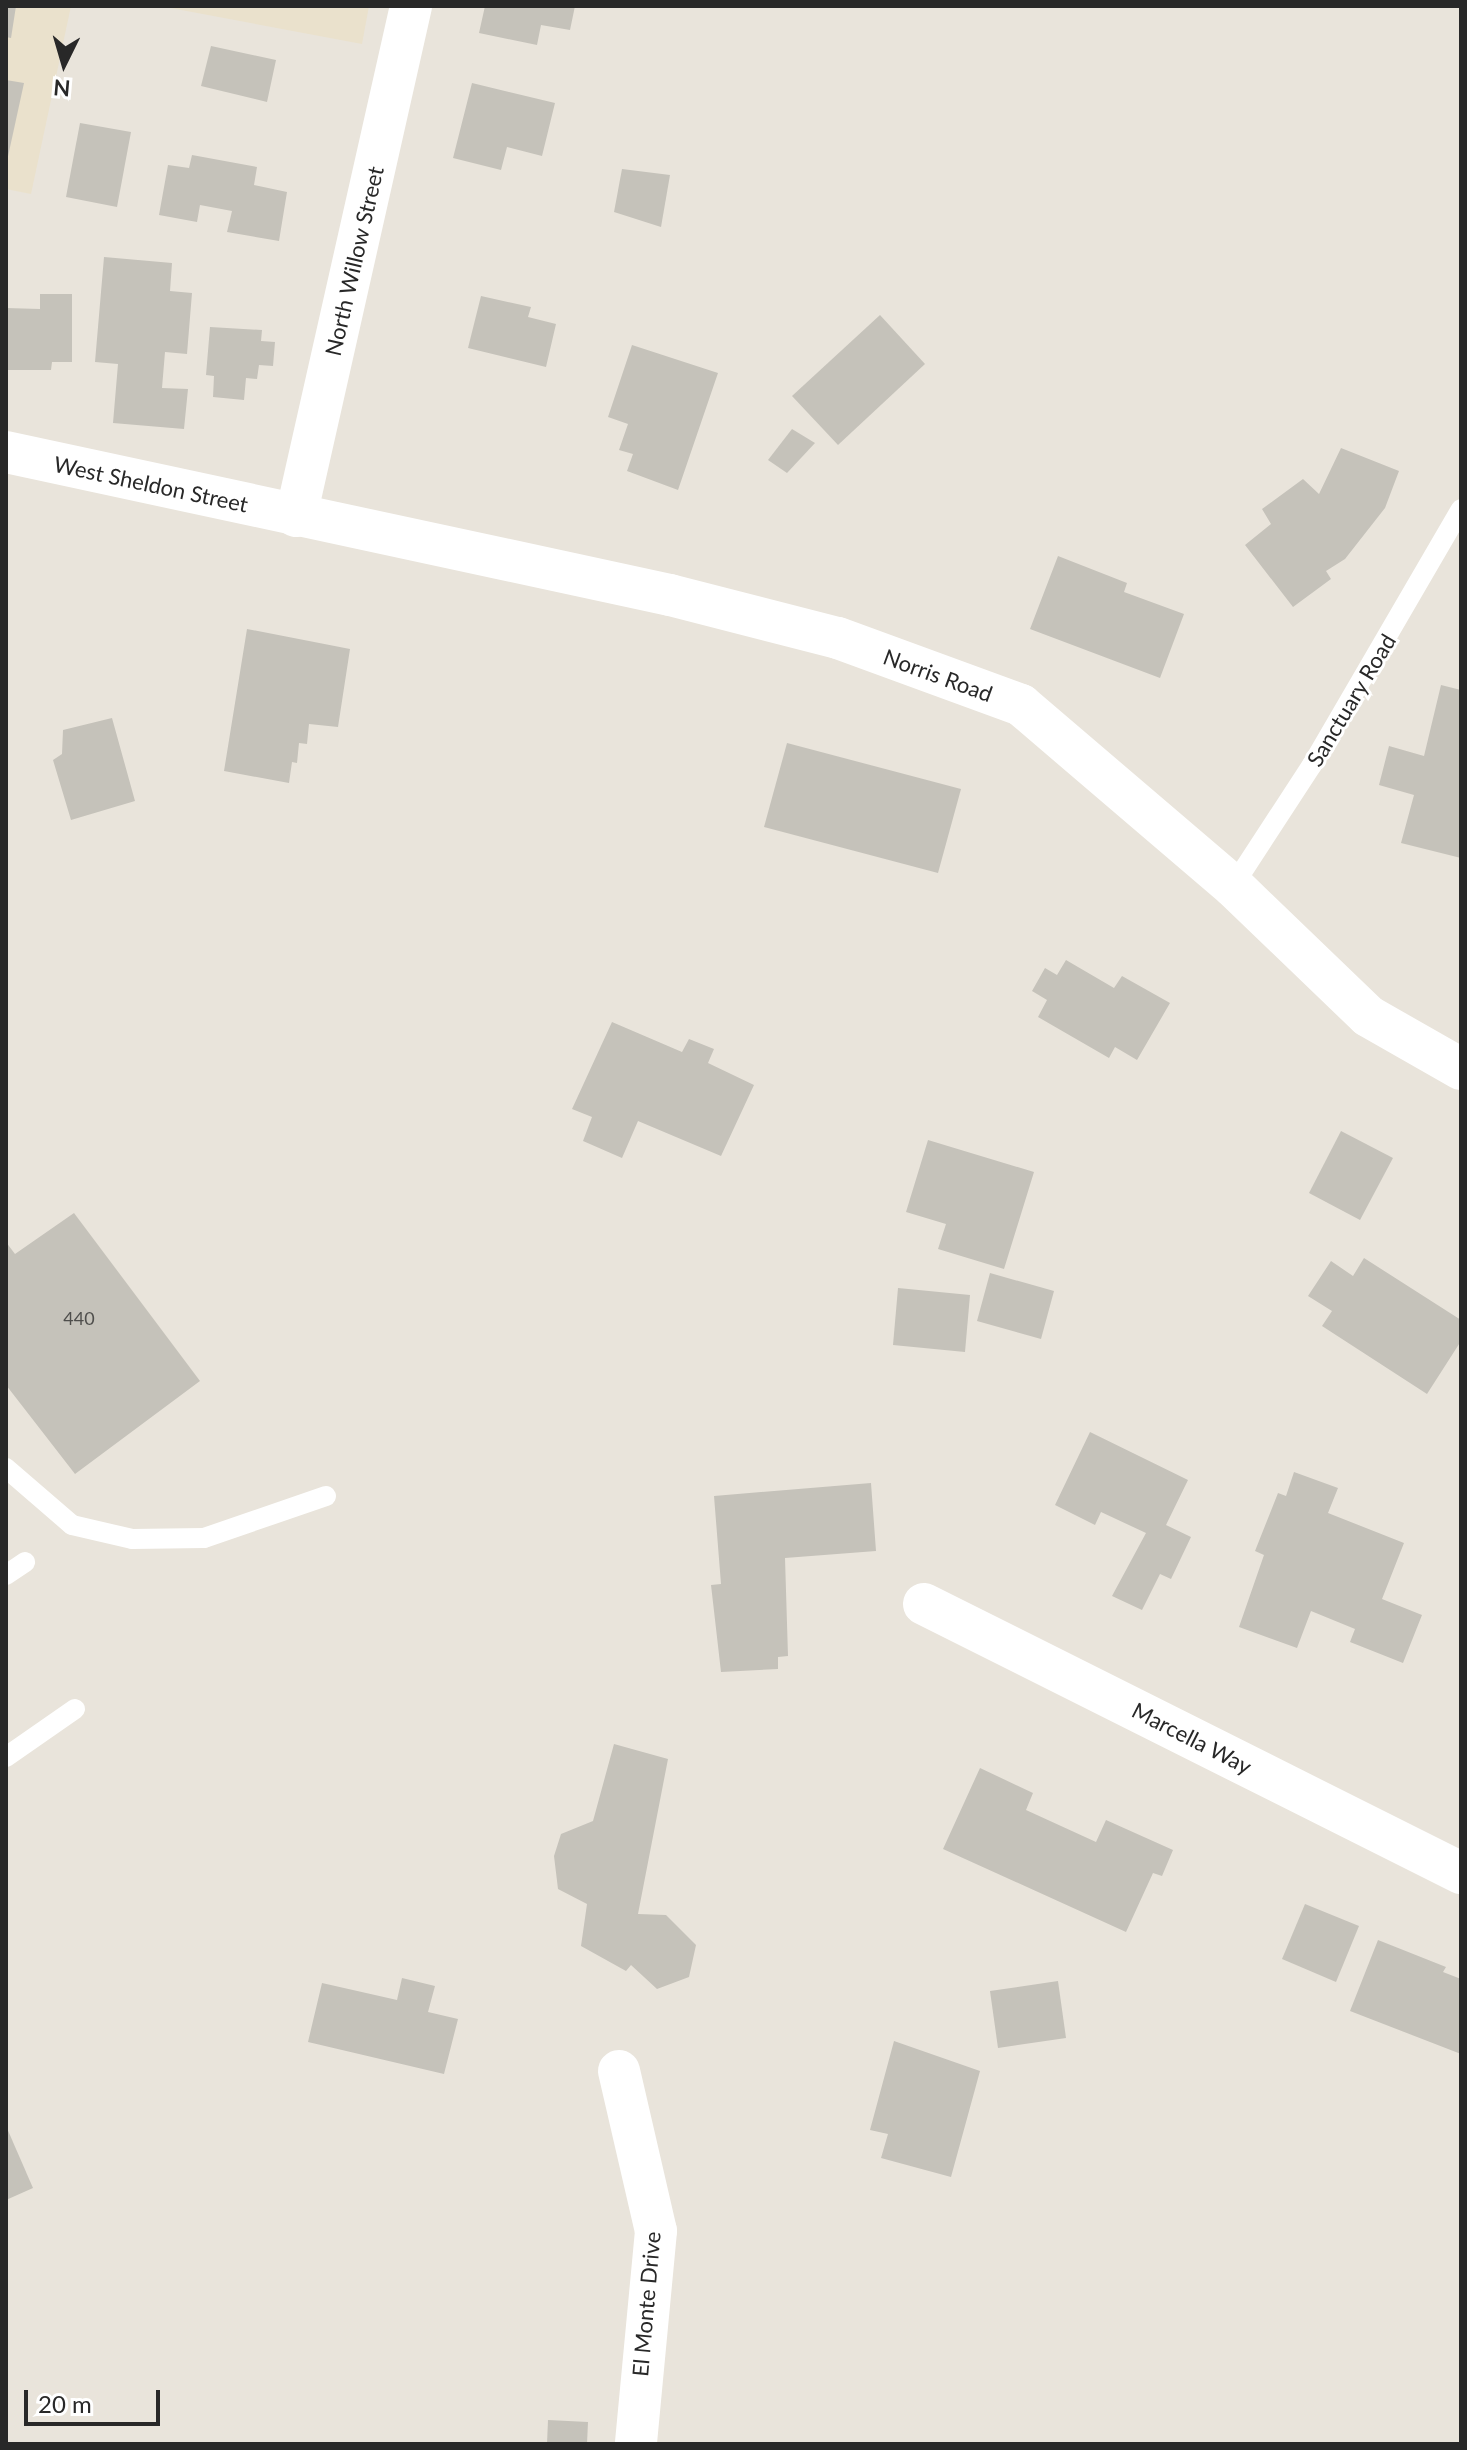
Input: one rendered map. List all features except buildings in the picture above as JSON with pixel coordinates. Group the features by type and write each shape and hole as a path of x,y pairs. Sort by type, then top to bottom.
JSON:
{"street":[{"name":"North Willow Street","path":"296,516 411,6"},
{"name":"West Sheldon Street","path":"6,452 296,516"},
{"name":"Norris Road","path":"296,516 670,595 808,630 1021,705 1233,886 1368,1016 1461,1069"},
{"name":"Marcella Way","path":"924,1604 1461,1873"},
{"name":"El Monte Drive","path":"619,2071 656,2231 636,2444"}],"lane":[{"name":"Sanctuary Road","path":"1233,886 1312,765 1461,509"},
{"path":"6,1468 72,1525 132,1539 204,1538 326,1496"},
{"path":"6,1575 25,1562"},
{"path":"6,1757 75,1709"}],"shaded area":[{"path":"6,6 71,6 31,194 6,189"},
{"path":"160,6 369,6 362,44"}]}
